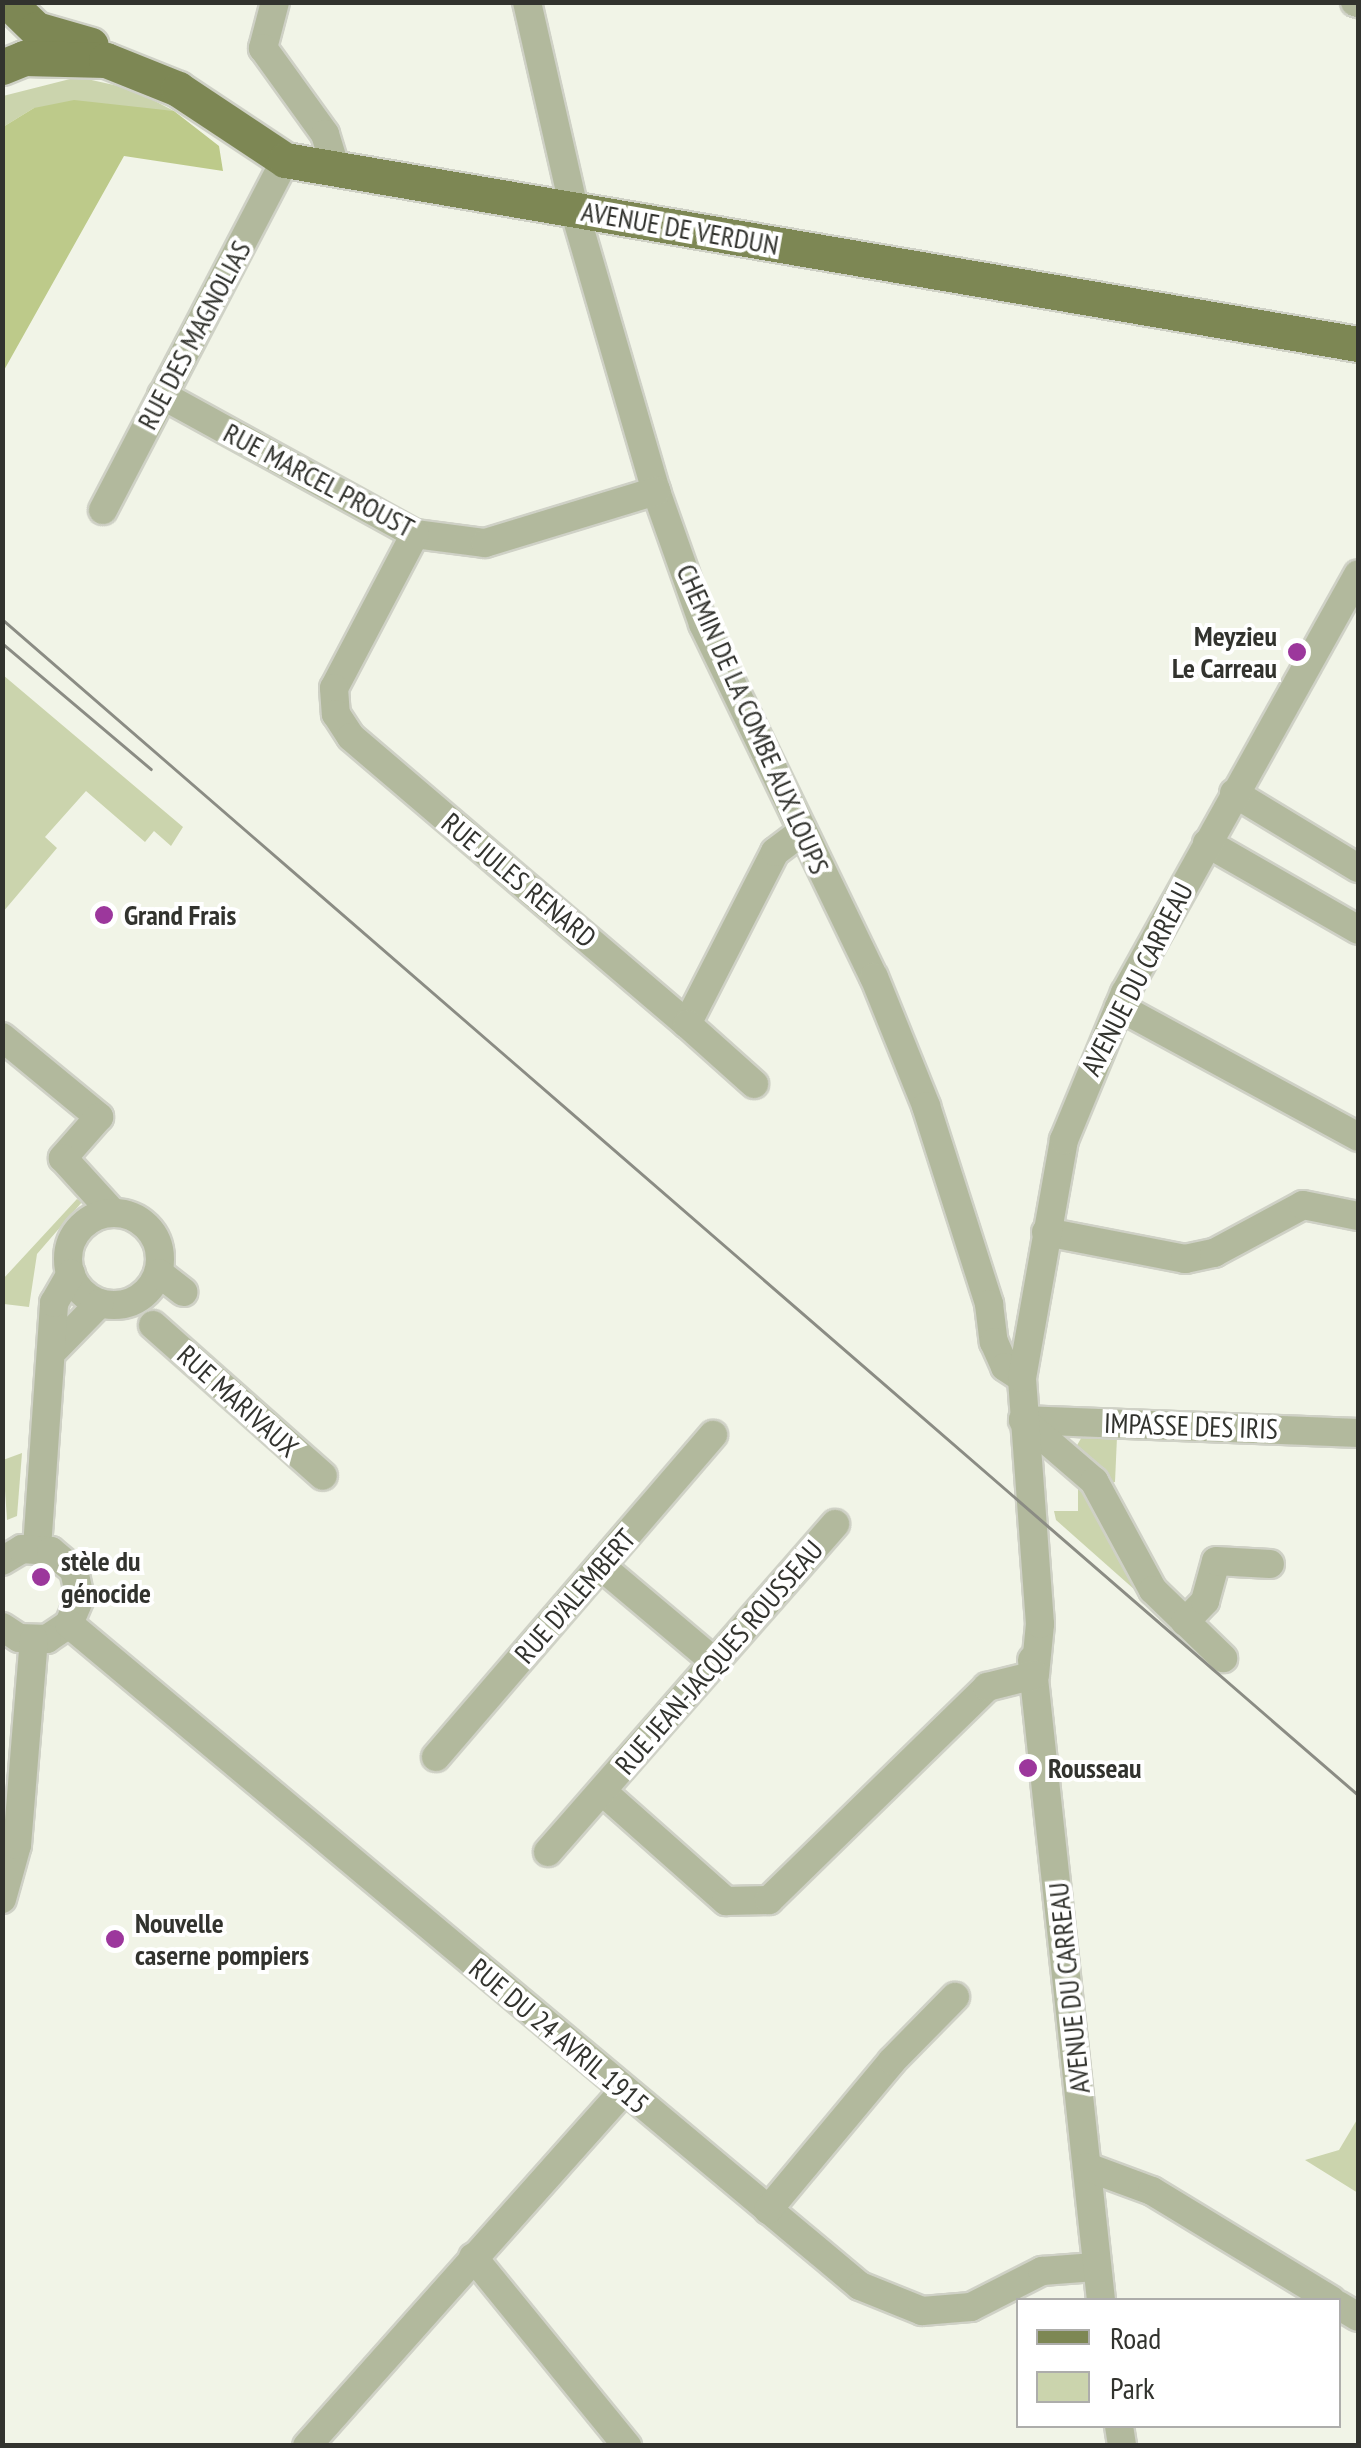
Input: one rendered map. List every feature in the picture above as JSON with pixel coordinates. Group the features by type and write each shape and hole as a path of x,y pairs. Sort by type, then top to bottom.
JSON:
{"main road":[{"path":"8,2 36,29 66,42 118,48 189,79 272,152"},
{"name":"AVENUE DE VERDUN","path":"10,54 106,60 178,89 272,152 336,168 1358,344"}],"street":[{"path":"275,2 263,48 325,134 336,168"},
{"name":"CHEMIN DE LA COMBE AUX LOUPS","path":"526,2 574,209 656,491 703,624 874,977 918,1088 990,1304 1005,1366 1022,1378"},
{"name":"RUE DES MAGNOLIAS","path":"102,510 162,395 272,152"},
{"name":"RUE MARCEL PROUST","path":"162,395 415,534 485,544 656,491"},
{"name":"RUE JULES RENARD","path":"415,534 334,688 336,714 351,736 754,1084"},
{"name":"AVENUE DU CARREAU","path":"1100,2298 1034,1675 1040,1624 1030,1452 1022,1420 1028,1329 1064,1140 1118,1007 1358,575"},
{"path":"1234,793 1358,868"},
{"path":"688,1024 775,852 802,832"},
{"path":"1206,843 1358,930"},
{"path":"1118,1007 1358,1137"},
{"path":"2,1036 99,1118 64,1158 113,1212 152,1230 159,1273 183,1292"},
{"path":"1046,1232 1185,1259 1214,1252 1304,1206 1358,1216"},
{"path":"37,1548 55,1349 54,1303 70,1274 68,1255 79,1228 113,1212"},
{"path":"70,1274 100,1303 129,1304 159,1273"},
{"path":"55,1349 100,1303"},
{"path":"990,1304 1002,1320 1028,1329"},
{"name":"RUE MARIVAUX","path":"153,1325 323,1476"},
{"path":"1022,1420 1094,1481 1144,1575 1184,1622 1223,1658"},
{"name":"IMPASSE DES IRIS","path":"1022,1420 1358,1432"},
{"name":"RUE D'ALEMBERT","path":"436,1756 712,1435"},
{"name":"RUE JEAN-JACQUES ROUSSEAU","path":"548,1852 836,1524"},
{"path":"2,1561 37,1548"},
{"path":"2,1627 34,1640 69,1624 80,1598 74,1570 37,1548"},
{"path":"1184,1622 1205,1601 1216,1561 1270,1564"},
{"path":"602,1567 714,1662"},
{"name":"RUE DU 24 AVRIL 1915","path":"69,1624 860,2286 922,2311 971,2307 1042,2271 1096,2267"},
{"path":"2,1898 17,1844 34,1640"},
{"name":"RUE JEAN-JACQUES ROUSSEAU","path":"602,1791 726,1901 769,1900 987,1687 1034,1675"},
{"path":"768,2210 892,2061 955,1997"},
{"path":"307,2446 624,2090"},
{"path":"1087,2167 1152,2191 1328,2298"},
{"path":"473,2257 627,2446"}],"green space":[{"path":"78,77 132,89 174,111 34,108 3,127 3,96"},
{"path":"74,100 174,111 219,146 223,171 124,156 3,372 3,127 34,108"},
{"path":"3,675 183,827 171,846 154,831 145,842 86,791 45,837 57,848 3,912"},
{"path":"77,1199 82,1202 37,1254 29,1307 4,1304 3,1279"},
{"path":"1083,1435 1117,1437 1115,1482 1105,1484 1076,1447"},
{"path":"22,1453 17,1516 7,1520 3,1460"},
{"path":"1078,1472 1188,1637 1056,1520 1054,1511 1078,1511"},
{"path":"1358,2118 1358,2193 1305,2160 1339,2150"}],"tram line":[{"path":"2,619 1358,1795"},
{"path":"2,643 151,769"}],"place":[{"name":"Meyzieu Le Carreau","path":"1297,652"},
{"name":"Grand Frais","path":"104,915"},
{"name":"stèle du génocide","path":"41,1577"},
{"name":"Rousseau","path":"1028,1768"},
{"name":"Nouvelle caserne pompiers","path":"115,1939"}]}
